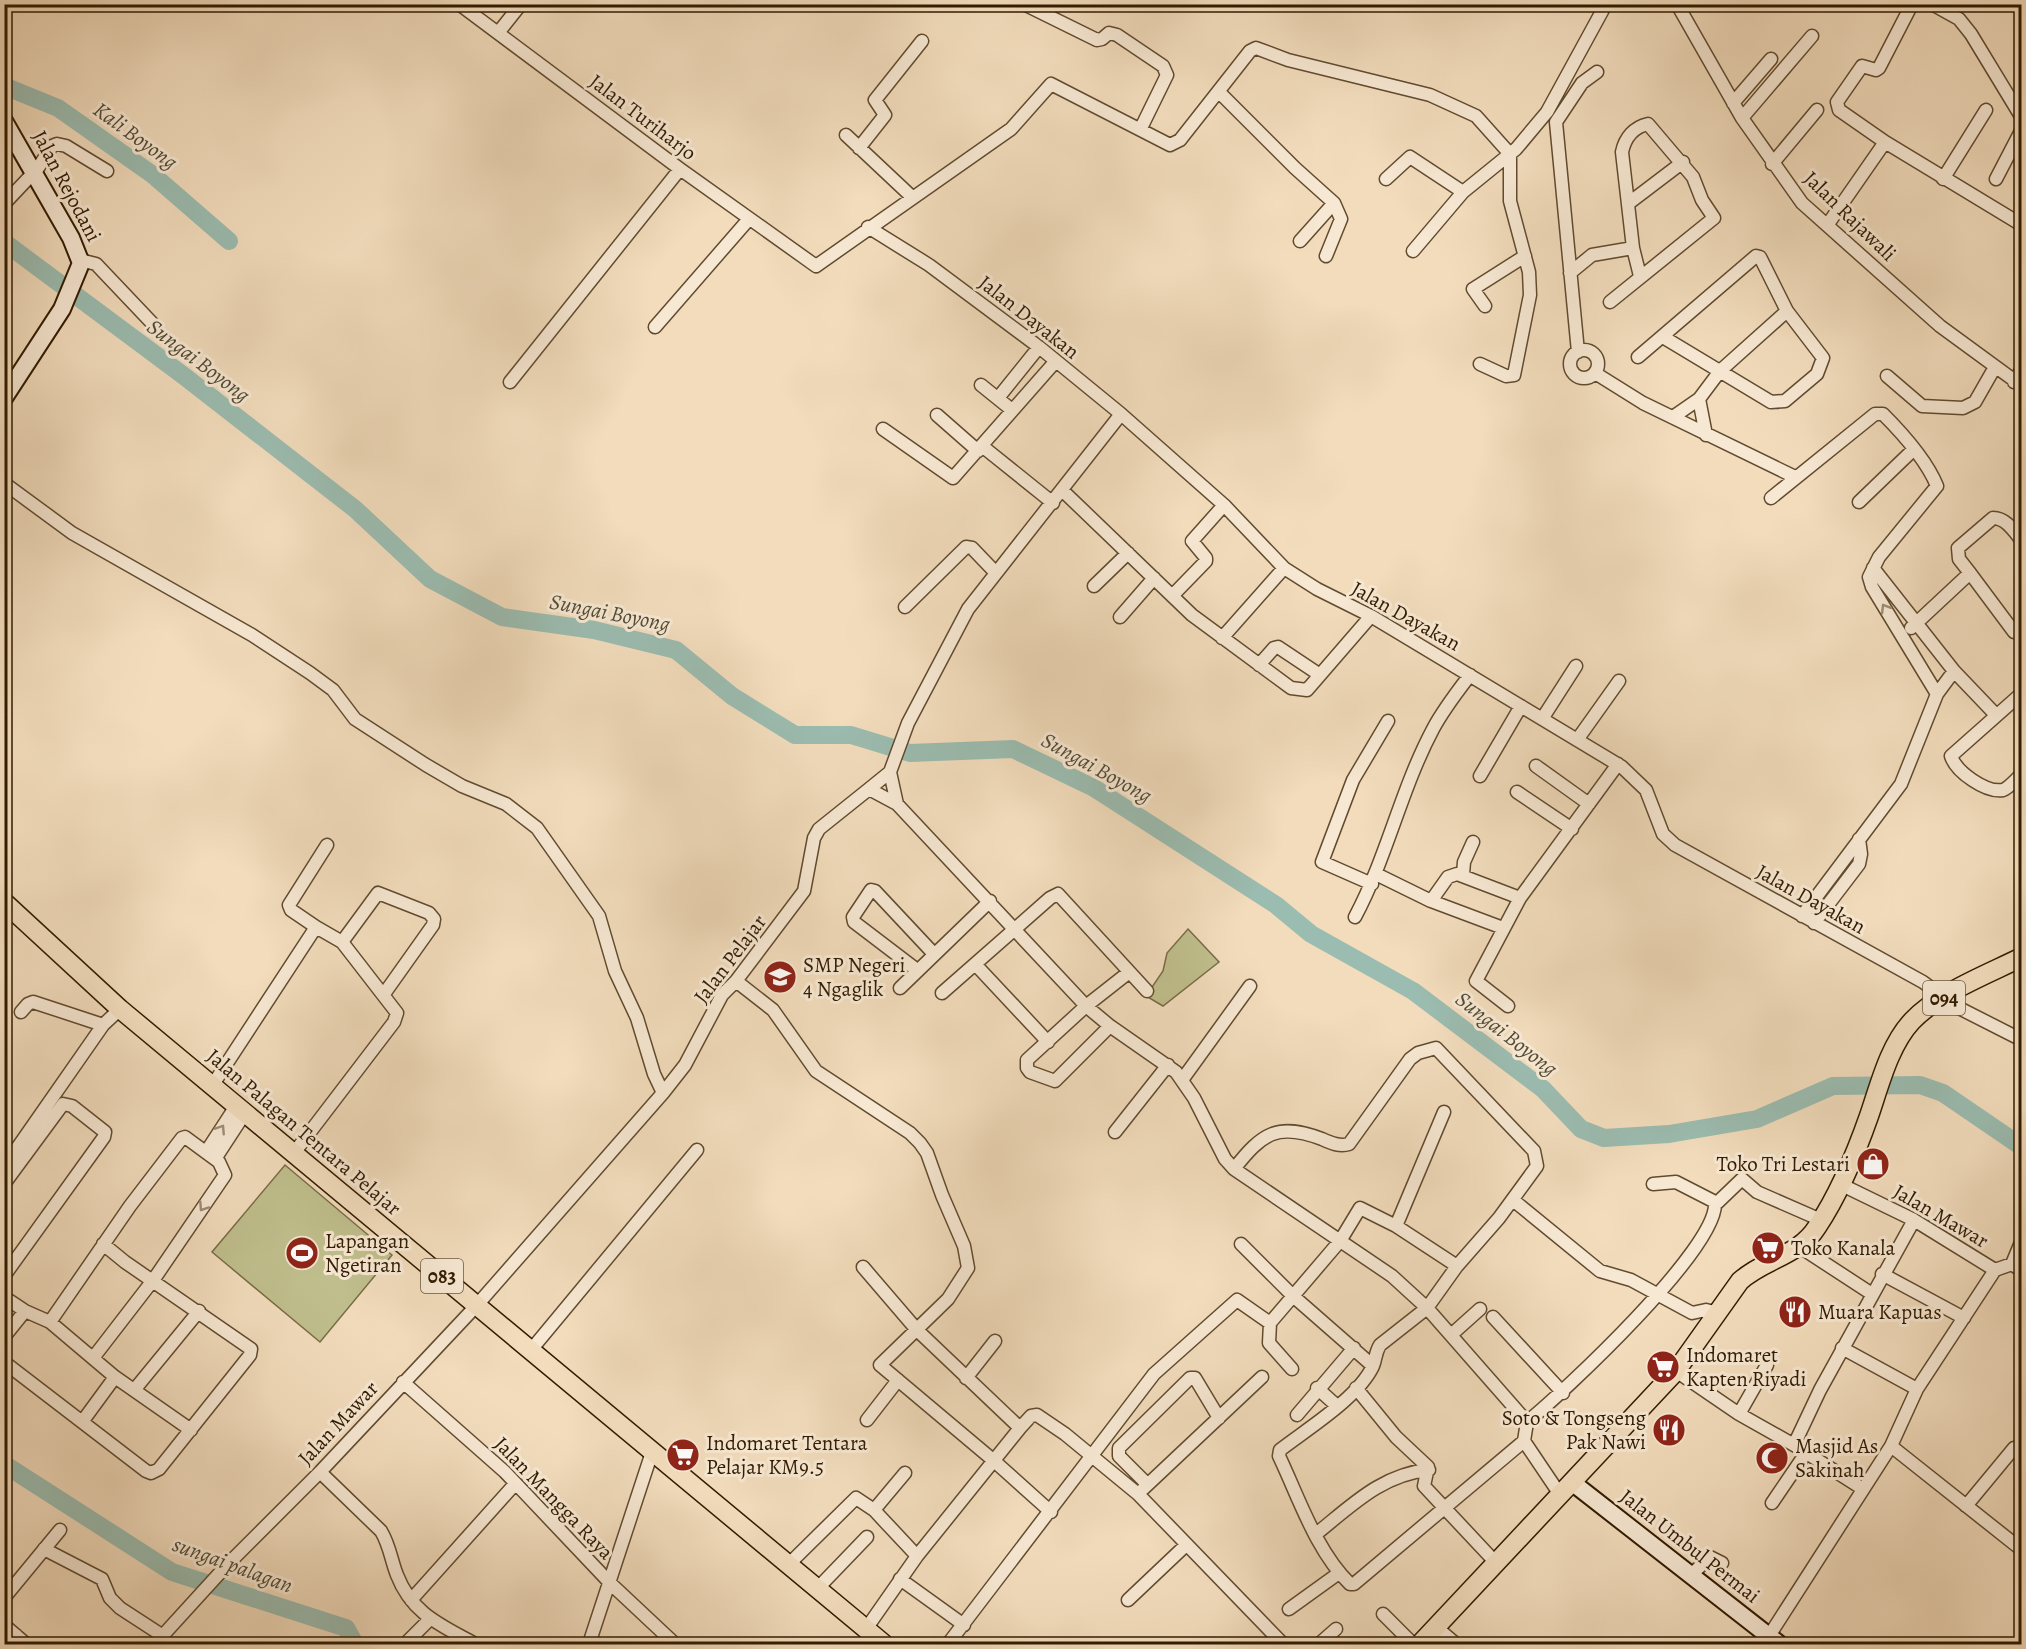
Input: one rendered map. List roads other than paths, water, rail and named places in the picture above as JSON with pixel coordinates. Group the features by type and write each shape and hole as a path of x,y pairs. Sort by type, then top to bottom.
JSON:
{"main road":[{"name":"Jalan Rejodani","path":"4,121 34,172 79,267 62,309 6,392"},
{"name":"Jalan Palagan Tentara Pelajar","path":"4,902 120,1008 212,1086 653,1449 884,1644"},
{"name":"094","path":"1420,1644 1676,1371 1747,1274 1800,1247 1821,1220 1840,1184 1868,1119 1888,1062 1911,1023 1944,998 2022,957"},
{"name":"Jalan Umbul Permai","path":"1573,1483 1774,1640"}],"street":[{"name":"Jalan Turiharjo","path":"459,4 809,262 821,264 868,227"},
{"path":"498,33 521,4"},
{"path":"1024,4 1037,8 1097,40 1109,33 1116,34 1163,66 1167,75 1141,128"},
{"path":"1912,4 1880,68 1876,70 1862,66 1837,102 1839,110 1943,179 2022,225"},
{"path":"1932,4 1959,19 1971,34 2022,118"},
{"path":"1413,251 1464,192 1510,154 1546,112 1601,6"},
{"name":"Jalan Rajawali","path":"1680,6 1742,118 1772,164 1802,203 1940,326 2018,384"},
{"path":"1742,118 1812,36"},
{"path":"859,148 885,115 875,100 922,41"},
{"path":"868,227 1011,129 1051,84 1141,128 1170,145 1176,143 1250,51 1260,48 1288,60 1430,96 1476,116 1510,154 1510,201 1525,256 1530,295 1516,372 1512,376 1506,376 1480,364"},
{"path":"1733,103 1771,59"},
{"path":"1578,352 1556,122 1582,83 1597,72"},
{"path":"1219,92 1295,168 1334,203 1341,219 1326,256"},
{"path":"1772,164 1817,110"},
{"path":"1943,179 1986,110"},
{"path":"1610,302 1714,218 1683,162 1648,124 1636,128 1625,141 1623,152 1633,248 1640,276"},
{"path":"1996,179 2022,129"},
{"path":"846,135 912,197"},
{"path":"1828,224 1886,142"},
{"path":"4,204 34,172 52,146 57,144 66,146 107,171"},
{"path":"1386,179 1410,157 1464,192"},
{"path":"1629,203 1683,162"},
{"path":"510,382 680,169"},
{"path":"1300,241 1334,203"},
{"path":"655,327 749,219"},
{"name":"Jalan Dayakan","path":"868,227 929,265 1039,347 1121,414 1224,505 1284,568 1317,589 1371,616 1618,764 1646,790 1660,828 1668,839 1923,982 1944,998 2022,1040"},
{"path":"1569,244 1592,255"},
{"path":"1570,273 1592,255 1633,248"},
{"path":"1485,306 1473,289 1525,256"},
{"path":"1638,357 1663,338 1756,256 1760,258 1787,311 1823,358 1822,365 1817,375 1785,401 1778,402 1763,399 1663,338"},
{"path":"79,267 96,264 152,323"},
{"path":"1673,417 1699,399 1720,371 1787,311"},
{"path":"998,398 1039,347"},
{"path":"1586,350 1593,353 1597,360 1595,373 1587,378 1579,377 1573,372 1572,357 1586,350"},
{"path":"883,429 950,478 980,449 1055,362"},
{"path":"1887,376 1922,406 1969,407 1975,402 1995,367"},
{"path":"2018,384 2022,369"},
{"path":"1595,373 1643,403 1795,477"},
{"path":"981,385 1012,410"},
{"path":"1699,399 1706,435"},
{"path":"897,804 892,768 909,723 956,628 995,572 1063,491 1121,414"},
{"path":"1771,498 1875,414 1883,414 1933,477 1936,489 1873,568 1869,577 1872,587 1937,694"},
{"path":"937,415 1053,503"},
{"path":"1859,502 1913,450"},
{"path":"4,483 72,533 252,635 310,673 333,690 356,719 426,765 462,786 506,804 537,828 599,916 615,971 638,1018 654,1074 663,1093"},
{"path":"1063,491 1172,596 1281,683 1301,691 1307,690 1371,616"},
{"path":"1172,596 1206,561 1192,541 1224,505"},
{"path":"2022,541 2008,524 1993,518 1961,542 1958,548 1959,559 2014,632 2022,632"},
{"path":"905,607 966,547 972,548 995,572"},
{"path":"1094,586 1128,553"},
{"path":"1222,638 1284,568"},
{"path":"1873,568 1954,671 1995,715"},
{"path":"1901,635 1970,573"},
{"path":"1120,617 1154,578"},
{"path":"1258,665 1274,648 1278,647 1320,675"},
{"path":"1542,718 1576,666"},
{"path":"1808,919 1859,864 1861,854 1859,840 1901,784 1937,694 1954,671"},
{"path":"1355,917 1374,879 1411,778 1434,728 1470,675"},
{"path":"1577,740 1619,681"},
{"path":"2022,693 1952,755 1952,759 1968,778 2001,790 2022,774"},
{"path":"1480,776 1521,706"},
{"path":"1388,721 1353,780 1322,862 1374,879 1503,928"},
{"path":"1508,1006 1476,981 1520,898 1618,764"},
{"path":"1536,766 1589,804"},
{"name":"Jalan Pelajar","path":"477,1305 685,1065 722,995 736,981 804,891 814,838 819,829 892,768"},
{"path":"868,789 897,804 1086,1006 1110,1026 1168,1065 1182,1080 1225,1159 1234,1169 1392,1276 1427,1308 1527,1422"},
{"path":"1517,792 1572,829"},
{"path":"1463,874 1464,862 1473,842"},
{"path":"294,1153 394,1022 397,1013 342,942 291,910 289,905 327,845"},
{"path":"1431,901 1452,874 1463,874 1520,898"},
{"path":"917,970 854,922 853,917 871,890 875,891 934,954"},
{"path":"342,942 378,893 429,913 434,919 433,925 384,994"},
{"path":"942,993 1050,898 1058,894 1128,973 1147,991"},
{"path":"900,988 990,901"},
{"path":"212,1086 316,927"},
{"path":"975,964 1048,1042"},
{"path":"1110,1026 1055,1081 1030,1072 1026,1065 1027,1060 1086,1006 1128,973"},
{"path":"736,981 773,1010 816,1071 910,1133 927,1153 964,1246 968,1268 956,1288 880,1365 1051,1512"},
{"path":"1182,1080 1250,987"},
{"path":"21,1012 33,1002 103,1025"},
{"path":"4,1184 23,1150 103,1025 120,1008"},
{"path":"1234,1169 1250,1148 1275,1132 1289,1130 1332,1143 1349,1144 1410,1059 1418,1053 1436,1048 1534,1151 1537,1166 1513,1200 1457,1266 1427,1308 1380,1345 1374,1353 1373,1366 1356,1388 1279,1453 1316,1534 1339,1573 1350,1584 1354,1584 1524,1441 1527,1422 1563,1393 1658,1295 1710,1225 1715,1203 1742,1179 1757,1192 1821,1220"},
{"path":"1115,1132 1168,1065"},
{"path":"4,1276 104,1137 105,1131 72,1106 63,1104 23,1150 6,1163"},
{"path":"210,1155 241,1110"},
{"path":"1396,1226 1444,1112"},
{"path":"50,1322 103,1244 182,1138 210,1155 224,1169 225,1175 154,1279 93,1358"},
{"path":"531,1350 697,1150"},
{"path":"1653,1184 1676,1182 1715,1203"},
{"name":"Jalan Mawar","path":"1840,1184 1914,1220 1995,1270 2017,1268"},
{"path":"1513,1200 1600,1271 1631,1280 1692,1313 1706,1310 1718,1312"},
{"path":"1292,1369 1269,1342 1270,1323 1340,1240 1360,1208 1396,1226 1457,1266"},
{"path":"1794,1445 1842,1348 1914,1220"},
{"path":"2017,1268 2022,1240"},
{"path":"4,1362 151,1473 159,1469 252,1351 103,1244"},
{"path":"1241,1244 1293,1296 1373,1366"},
{"path":"1800,1247 1872,1294"},
{"path":"863,1267 917,1330 1020,1428"},
{"path":"1774,1640 1891,1446 1917,1389 1995,1270"},
{"path":"1882,1274 1964,1318"},
{"path":"4,1297 25,1311 50,1322 115,1377 190,1430"},
{"path":"948,1644 1093,1457 1154,1374 1237,1300 1270,1323"},
{"name":"Jalan Mawar","path":"159,1640 227,1565 320,1472 477,1305"},
{"path":"1451,1335 1480,1309"},
{"path":"4,1336 25,1311"},
{"path":"135,1389 199,1311"},
{"path":"1493,1317 1563,1393"},
{"path":"966,1378 995,1341"},
{"path":"1297,1415 1317,1388 1354,1348"},
{"path":"1842,1348 1917,1389"},
{"path":"1739,1414 1767,1365"},
{"path":"1676,1371 1739,1414 1794,1445 1863,1489"},
{"path":"82,1422 115,1377"},
{"path":"1138,1494 1262,1377"},
{"path":"1148,1484 1119,1456 1119,1448 1190,1378 1195,1378 1219,1418"},
{"path":"867,1420 898,1380"},
{"name":"Jalan Mangga Raya","path":"403,1382 516,1484 611,1584 675,1644"},
{"path":"1317,1388 1337,1406"},
{"path":"1356,1388 1396,1437 1429,1470"},
{"path":"866,1629 917,1556 993,1460 1031,1416 1037,1415 1138,1494 1283,1644"},
{"path":"1524,1441 1561,1496"},
{"path":"1891,1446 2022,1550"},
{"path":"1966,1506 2014,1448"},
{"path":"590,1644 653,1449"},
{"path":"1772,1503 1806,1453"},
{"path":"1429,1470 1423,1483 1443,1509 1497,1564"},
{"path":"1316,1534 1373,1488 1411,1472 1429,1470"},
{"path":"320,1472 381,1532 388,1542 397,1575 411,1600 429,1620 475,1644"},
{"path":"874,1510 905,1473"},
{"path":"411,1600 516,1484"},
{"path":"788,1565 854,1499 860,1498 917,1556"},
{"path":"4,1598 60,1530"},
{"path":"817,1589 867,1537"},
{"path":"1128,1600 1185,1545"},
{"path":"44,1549 102,1579 110,1598 159,1640"},
{"path":"1691,1575 1710,1557 1722,1563"},
{"path":"1289,1609 1339,1573"},
{"path":"900,1579 964,1624"},
{"path":"1383,1614 1413,1644"},
{"path":"405,1644 429,1620"},
{"path":"4,1625 12,1640 26,1644"},
{"path":"1436,1628 1456,1644"},
{"path":"1319,1644 1336,1629"}],"waterway":[{"name":"Kali Boyong","path":"4,86 58,108 153,175 229,241"},
{"name":"Sungai Boyong","path":"4,242 184,376 355,509 430,579 502,617 594,630 676,650 732,696 795,735 851,735 910,753 1013,749 1094,788 1276,905 1311,934 1413,991 1543,1089 1581,1129 1604,1138 1669,1134 1757,1119 1833,1086 1920,1085 1943,1093 2022,1147"},
{"name":"sungai palagan","path":"4,1464 172,1572 346,1628 355,1644"}],"place":[{"name":"SMP Negeri 4 Ngaglik","path":"780,977"},
{"name":"Toko Tri Lestari","path":"1873,1164"},
{"name":"Toko Kanala","path":"1768,1248"},
{"name":"Lapangan Ngetiran","path":"302,1253"},
{"name":"Muara Kapuas","path":"1795,1312"},
{"name":"Indomaret Kapten Riyadi","path":"1663,1367"},
{"name":"Soto & Tongseng Pak Nawi","path":"1669,1430"},
{"name":"Indomaret Tentara Pelajar KM9.5","path":"683,1455"},
{"name":"Masjid As Sakinah","path":"1772,1458"}]}
